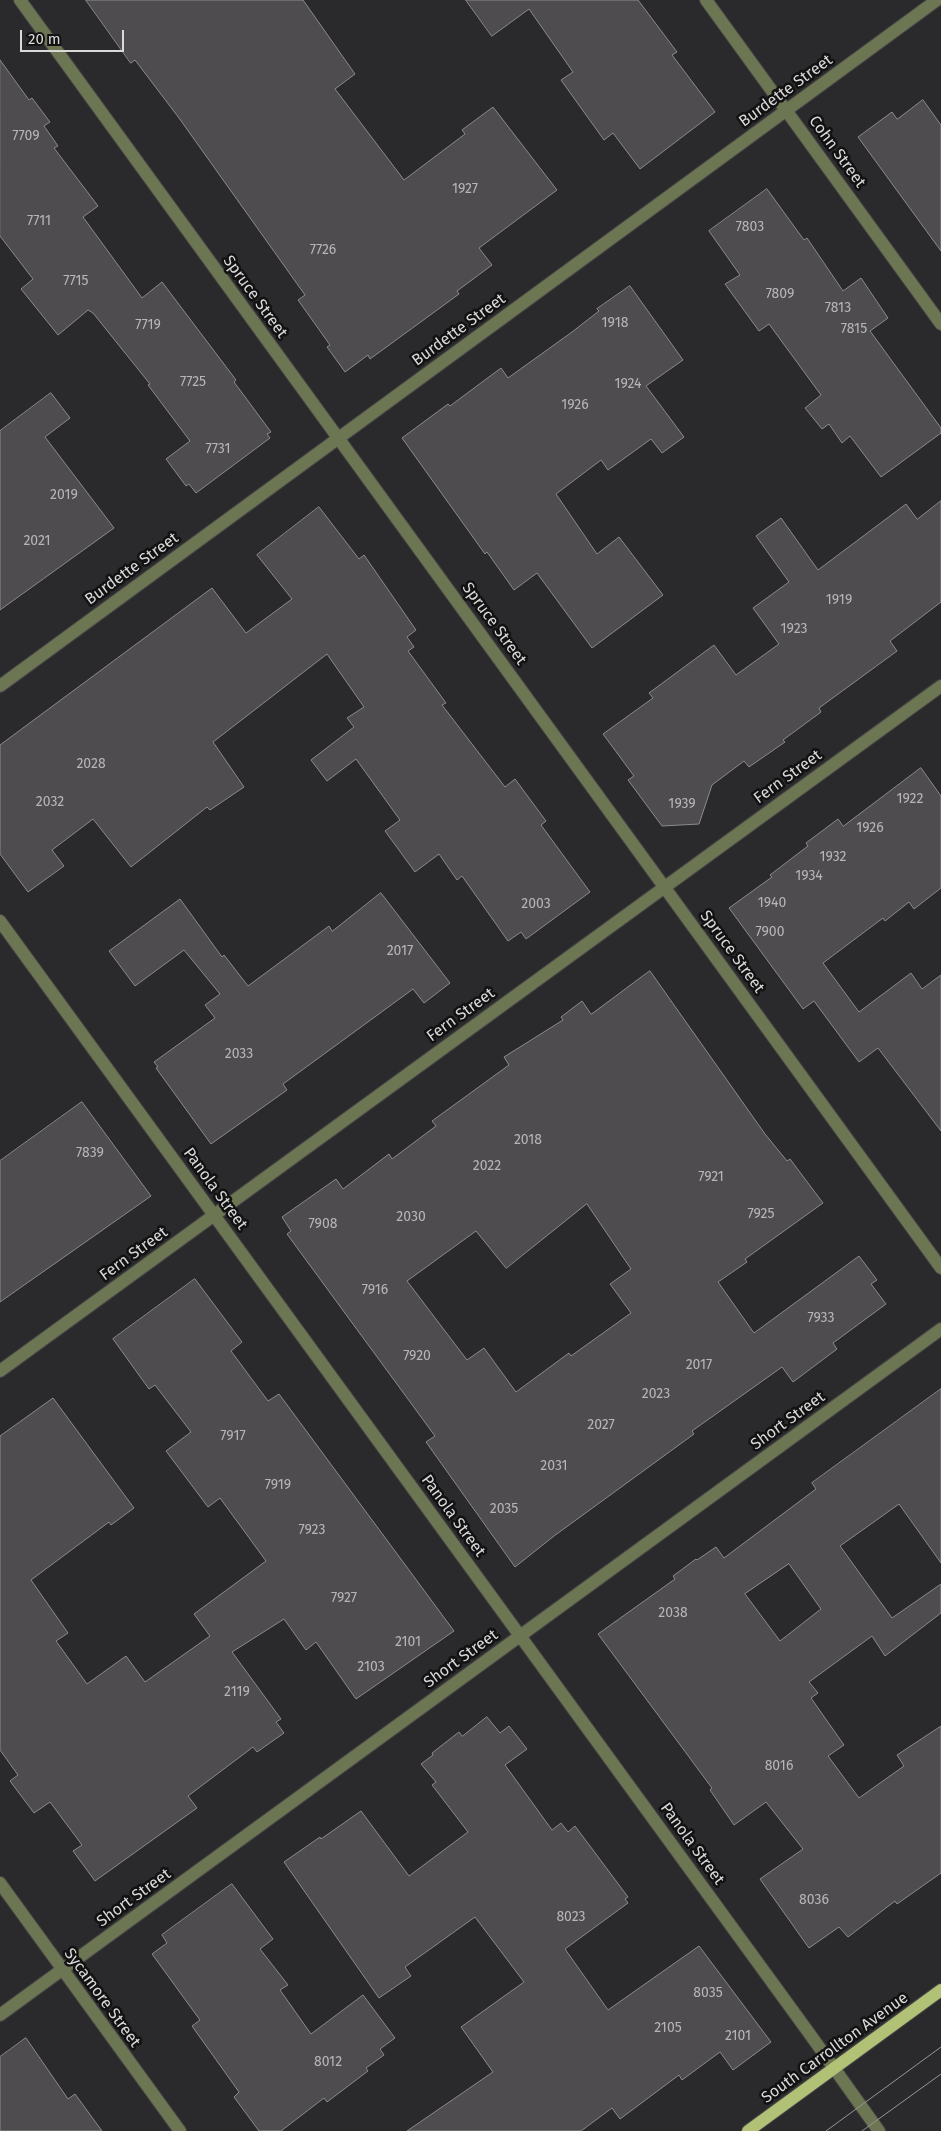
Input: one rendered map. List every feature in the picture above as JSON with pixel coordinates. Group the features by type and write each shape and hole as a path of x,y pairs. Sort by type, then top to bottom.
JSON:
{"main road":[{"name":"South Carrollton Avenue","path":"748,2131 941,1990"}],"street":[{"name":"Spruce Street","path":"20,0 941,1268"},
{"name":"Cohn Street","path":"706,0 941,324"},
{"name":"Burdette Street","path":"0,686 937,0"},
{"name":"Fern Street","path":"0,1371 941,686"},
{"name":"Panola Street","path":"0,921 879,2131"},
{"name":"Short Street","path":"0,2015 941,1329"},
{"name":"Sycamore Street","path":"0,1883 180,2131"}],"building":[{"path":"86,0 303,0 355,74 335,89 404,180 465,134 462,130 493,107 557,190 479,248 492,265 457,291 459,294 370,359 368,355 345,372 327,347 330,345 298,300 305,295 179,118 135,60 131,63"},
{"path":"466,0 638,0 677,52 672,55 715,112 640,169 613,133 604,140 561,80 573,72 529,9 492,36"},
{"path":"0,60 29,100 32,98 50,122 44,126 58,146 54,148 98,206 83,217 142,298 162,282 236,380 234,382 271,432 267,434 270,438 196,493 189,484 186,486 166,459 190,441 148,385 150,384 93,313 88,310 58,335 21,289 33,279 0,236"},
{"path":"923,100 941,125 941,251 858,137 892,112 897,119"},
{"path":"767,189 804,240 807,238 843,291 861,278 888,318 870,331 941,428 941,433 881,477 850,436 842,443 829,424 822,429 805,408 821,395 769,324 759,331 725,284 740,275 709,231"},
{"path":"630,286 683,360 646,386 684,437 662,453 651,439 608,470 601,460 556,494 597,554 619,537 663,595 592,648 537,573 514,590 487,552 485,554 402,438 448,404 450,406 501,368 508,378 572,332 599,311 597,309"},
{"path":"51,393 70,418 45,437 114,528 0,610 0,431"},
{"path":"941,501 941,602 890,641 897,651 819,708 821,712 783,740 785,742 749,767 744,761 712,785 699,824 662,826 628,780 634,776 603,734 653,698 649,693 714,645 736,675 779,644 753,608 789,582 756,536 781,518 818,570 906,504 917,519"},
{"path":"319,507 359,559 364,555 416,630 407,637 414,647 408,651 446,703 442,705 505,787 515,779 546,821 541,825 590,892 526,939 521,932 508,941 462,876 457,880 439,854 415,872 385,831 400,820 356,759 327,781 311,760 354,727 347,718 364,707 327,654 213,742 244,787 210,810 207,807 131,867 93,819 52,850 64,866 28,892 0,854 0,745 212,588 246,633 292,599 257,555"},
{"path":"921,768 941,796 941,888 914,909 909,902 885,921 883,918 823,963 859,1012 911,973 922,989 941,975 941,1131 878,1048 859,1062 814,1001 803,1009 729,908 772,877 770,875 808,846 806,843 838,819 843,826"},
{"path":"381,893 450,983 424,1003 413,989 283,1084 287,1090 211,1144 156,1068 158,1067 154,1062 215,1018 205,1005 220,994 184,950 135,986 109,951 180,899 222,957 224,955 248,986 329,926 332,931"},
{"path":"650,971 765,1134 787,1161 790,1159 823,1203 745,1259 747,1262 718,1282 754,1333 859,1256 877,1280 871,1284 886,1304 833,1343 837,1349 793,1382 782,1367 692,1431 694,1434 554,1536 515,1567 426,1442 435,1436 287,1234 291,1231 282,1217 336,1179 343,1189 389,1154 392,1159 436,1126 432,1121 509,1065 504,1057 563,1020 561,1017 582,1001 591,1014","holes":["587,1204 631,1269 610,1284 631,1313 571,1356 569,1353 516,1392 484,1348 467,1360 407,1281 476,1231 506,1268"]},
{"path":"82,1102 151,1196 0,1302 0,1161"},
{"path":"195,1279 242,1342 231,1351 268,1401 279,1394 454,1631 356,1699 316,1642 306,1650 284,1619 232,1652 281,1719 276,1722 284,1733 257,1752 253,1747 188,1796 197,1808 95,1881 73,1851 82,1845 50,1802 34,1813 10,1781 18,1775 0,1750 0,1436 53,1398 134,1508 111,1525 109,1522 31,1580 68,1633 56,1641 87,1684 126,1656 145,1682 210,1636 194,1614 266,1561 220,1498 208,1507 166,1451 191,1432 155,1385 149,1389 113,1339"},
{"path":"941,1389 941,1563 899,1504 840,1546 892,1618 941,1584 941,1613 885,1656 872,1636 809,1682 818,1693 811,1698 844,1745 828,1756 859,1798 904,1766 897,1755 941,1726 941,1873 897,1904 895,1901 848,1937 839,1927 809,1948 760,1879 803,1849 766,1802 734,1825 710,1790 712,1788 598,1634 675,1579 673,1576 696,1559 716,1547 724,1558 816,1489 812,1483","holes":["789,1564 821,1609 780,1641 745,1594"]},
{"path":"487,1717 500,1733 509,1726 527,1749 505,1765 552,1830 561,1823 568,1832 575,1826 628,1897 625,1899 628,1903 565,1949 608,2010 699,1946 771,2042 733,2070 720,2052 682,2080 679,2075 620,2119 612,2108 581,2131 407,2131 493,2072 461,2027 524,1982 475,1917 405,1967 411,1976 379,1998 284,1862 361,1811 409,1876 468,1832 432,1785 436,1782 421,1764 459,1732 462,1736"},
{"path":"232,1884 273,1939 260,1949 288,1985 280,1990 311,2034 363,1995 395,2038 380,2049 384,2055 366,2068 368,2071 327,2102 324,2098 281,2131 259,2131 234,2097 239,2092 192,2026 200,2020 152,1954 167,1943 162,1935"},
{"path":"26,2038 68,2099 75,2094 102,2131 0,2131 0,2057"}],"tram line":[{"path":"826,2131 941,2047"},
{"path":"862,2131 941,2074"}]}
